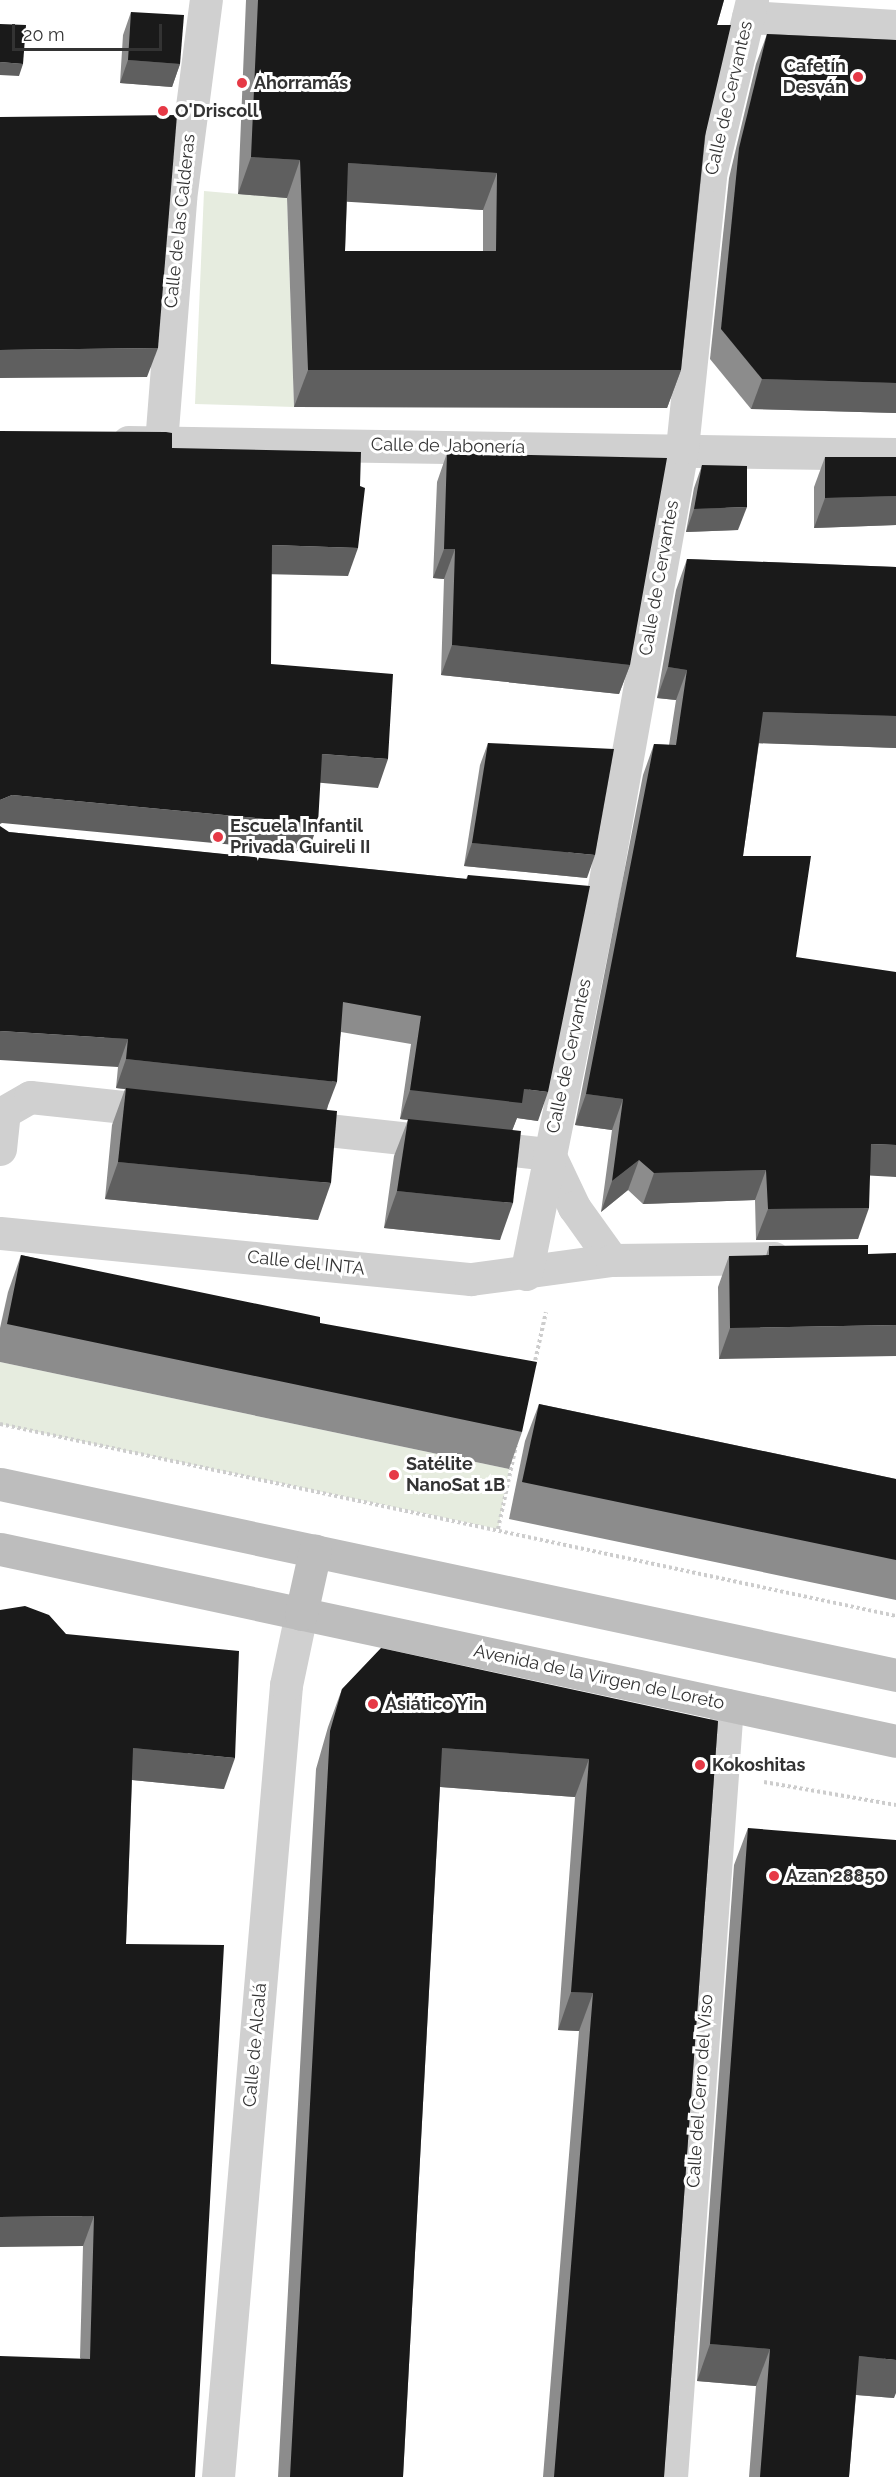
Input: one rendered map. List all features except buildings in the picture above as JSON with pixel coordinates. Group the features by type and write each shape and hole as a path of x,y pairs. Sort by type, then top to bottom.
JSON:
{"street":[{"name":"Calle de las Calderas","path":"161,443 180,199 206,0"},
{"path":"750,9 896,26"},
{"name":"Calle de Cervantes","path":"526,1274 602,898 682,448 710,175 750,9"},
{"name":"Calle de Jabonería","path":"92,441 682,448 896,453"},
{"path":"566,895 602,898"},
{"path":"0,1149 4,1112 30,1097 195,1115"},
{"path":"254,1121 549,1154 574,1207 612,1260"},
{"name":"Calle del INTA","path":"0,1233 471,1279 526,1274 612,1260 801,1258"},
{"path":"0,1484 896,1675"},
{"name":"Avenida de la Virgen de Loreto","path":"0,1549 896,1741"},
{"path":"301,1614 315,1551"},
{"name":"Calle de Alcalá","path":"218,2477 286,1685 301,1614"},
{"name":"Calle del Cerro del Viso","path":"671,2477 725,1775 727,1705"}],"path":[{"path":"532,1372 547,1305"},
{"path":"0,1424 896,1616"},
{"path":"498,1529 518,1440"},
{"path":"725,1775 896,1805"}],"shaded area":[{"path":"204,191 287,198 294,407 195,404"},
{"path":"0,1362 509,1469 498,1529 0,1424"}],"place":[{"name":"Cafetín Desván","path":"858,77"},
{"name":"Ahorramás","path":"242,83"},
{"name":"O'Driscoll","path":"163,111"},
{"name":"Escuela Infantil Privada Guireli II","path":"218,837"},
{"name":"Satélite NanoSat 1B","path":"394,1475"},
{"name":"Asiático Yin","path":"373,1704"},
{"name":"Kokoshitas","path":"700,1765"},
{"name":"Azan 28850","path":"774,1876"}]}
